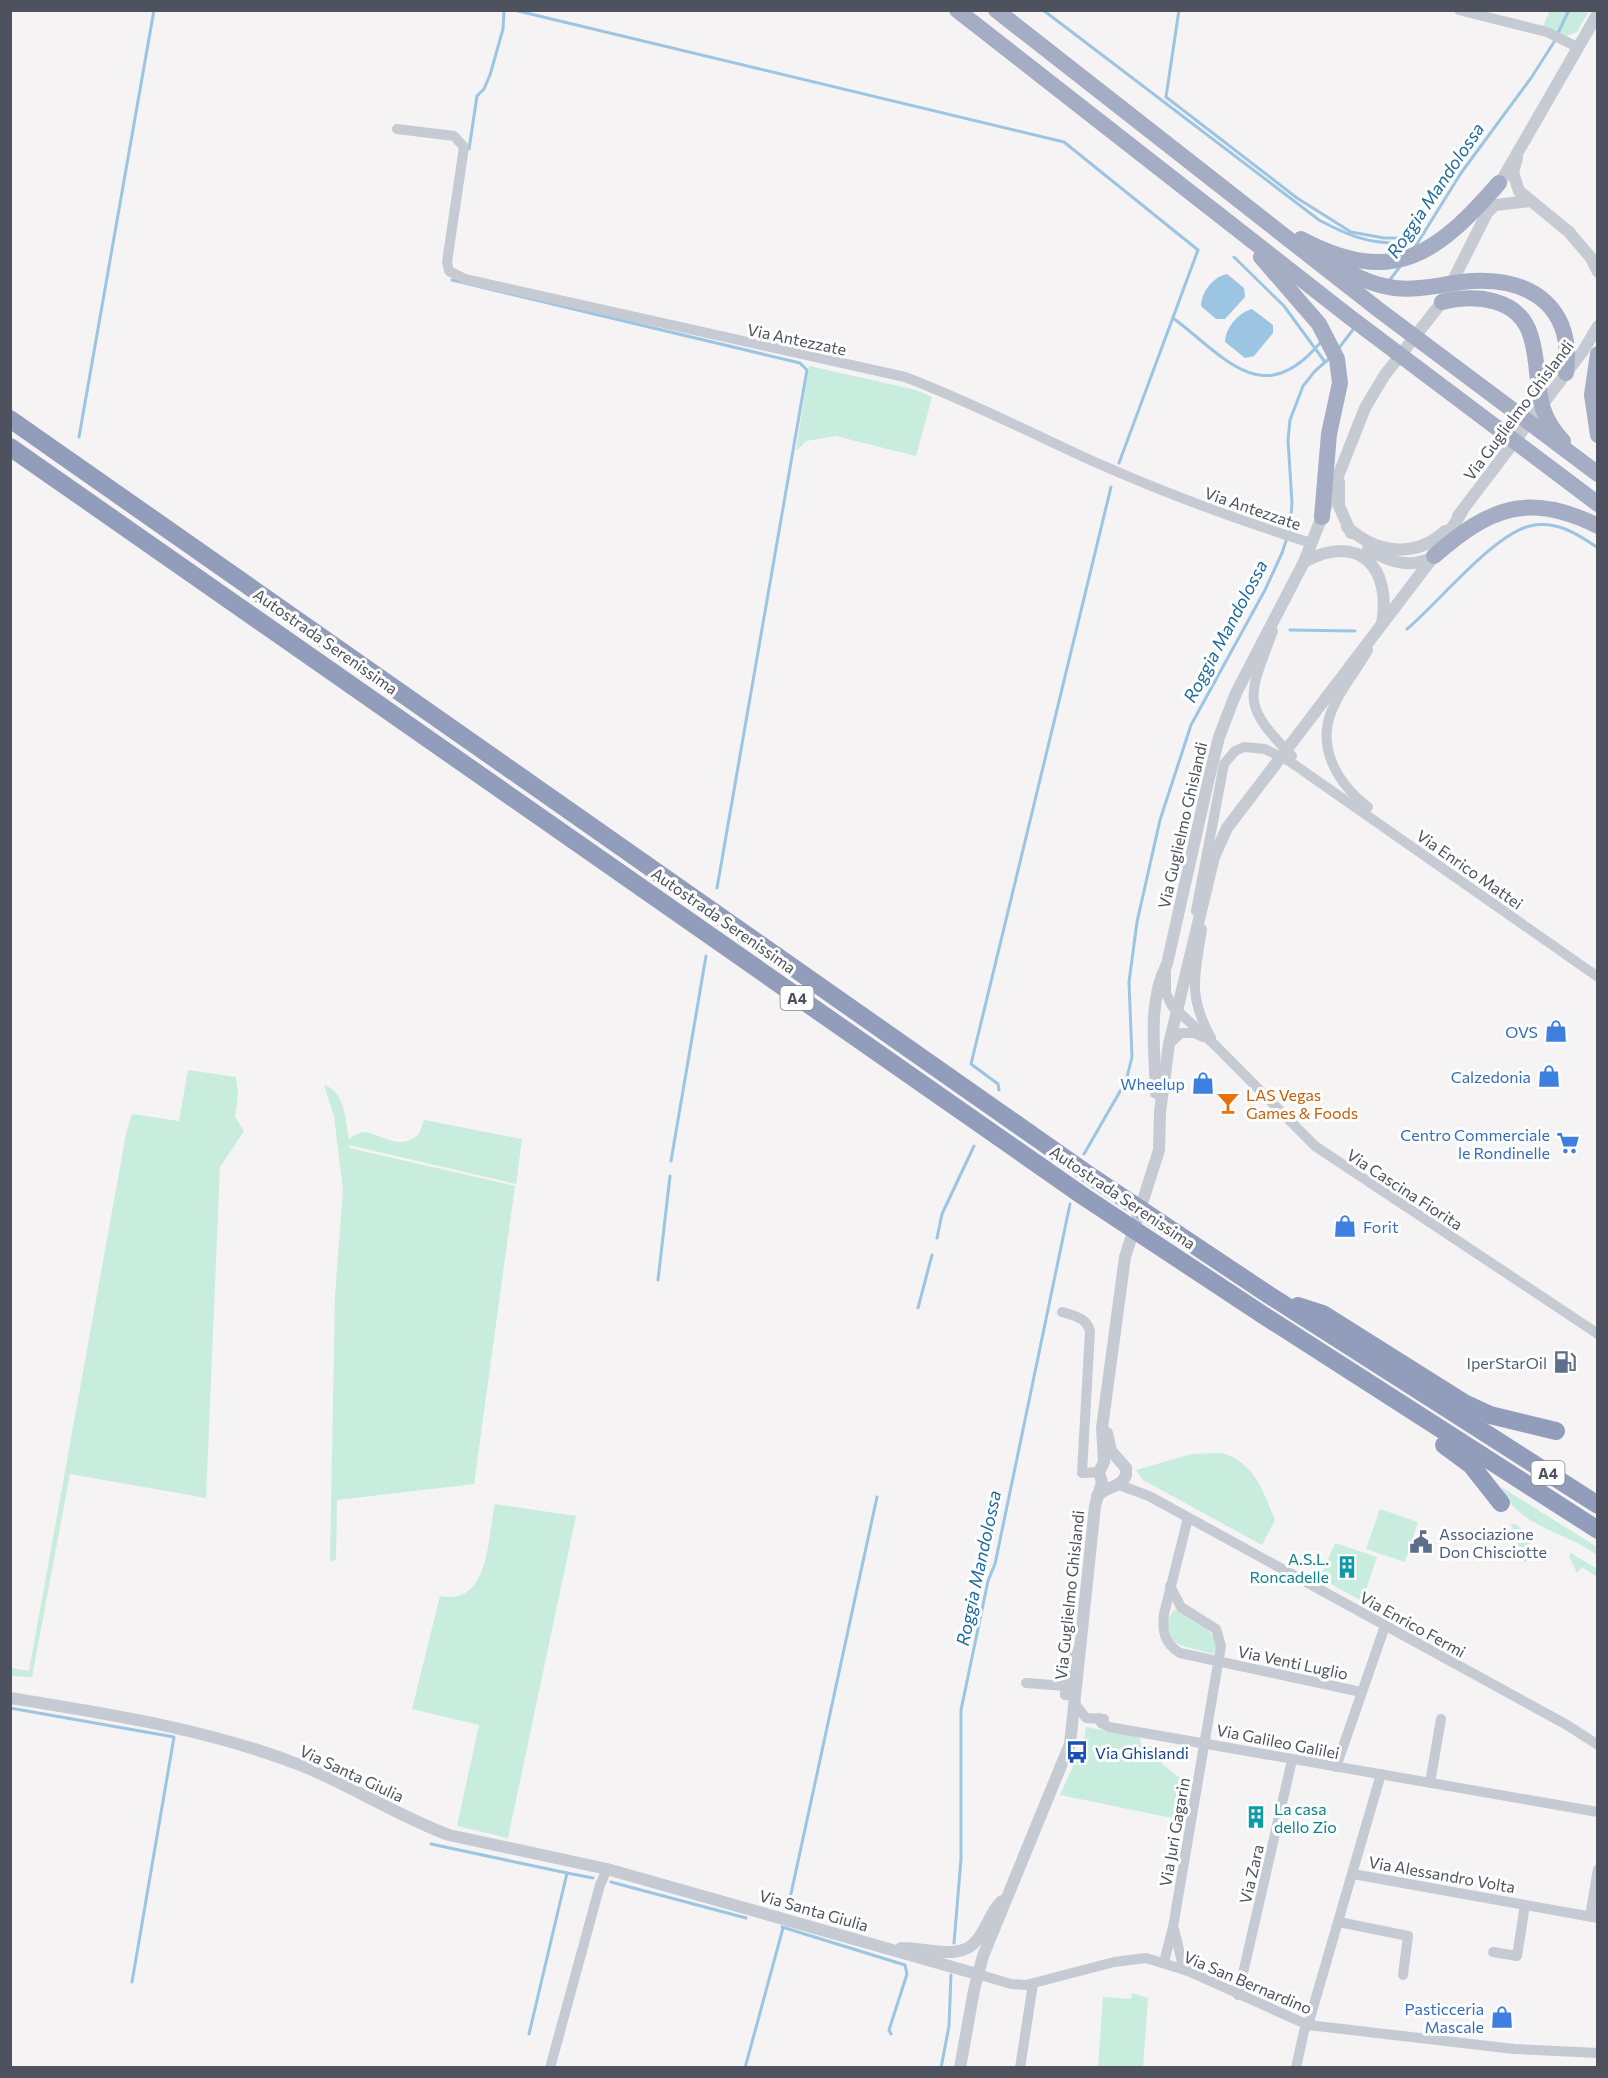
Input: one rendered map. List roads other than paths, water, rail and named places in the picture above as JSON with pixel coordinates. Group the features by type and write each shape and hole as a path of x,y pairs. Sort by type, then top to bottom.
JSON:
{"highway":[{"path":"957,10 1365,329 1598,504"},
{"path":"996,10 1373,305 1595,473"},
{"path":"1263,219 1341,257 1368,262 1407,257 1446,238 1499,183"},
{"path":"1263,219 1351,273 1387,286 1430,288 1471,281 1501,282 1523,288 1546,301 1560,321 1568,343 1566,373"},
{"path":"1237,229 1319,324 1333,351 1340,383 1329,434 1322,517"},
{"path":"1442,302 1463,297 1490,299 1506,307 1522,320 1532,339 1537,390 1543,413 1551,428 1595,473"},
{"path":"1598,354 1592,395 1598,435"},
{"name":"Autostrada Serenissima","path":"10,419 1092,1177 1269,1295 1598,1505"},
{"name":"Autostrada Serenissima","path":"10,447 1073,1189 1260,1313 1598,1530"},
{"path":"1434,556 1473,525 1508,510 1529,508 1559,510 1598,526"},
{"path":"1269,1295 1323,1314 1466,1404 1490,1415 1556,1431"},
{"path":"1260,1313 1302,1354 1471,1465 1501,1503"}],"street":[{"path":"1459,10 1547,32 1577,47"},
{"name":"Via Guglielmo Ghislandi","path":"1160,1112 1156,1095 1155,1021 1159,984 1167,964 1219,737 1236,693 1304,561 1365,408 1384,376 1442,302 1499,183 1598,13"},
{"name":"Via Antezzate","path":"398,129 454,136 465,147 447,262 449,271 465,279 905,377 953,395 1098,463 1210,510 1311,543"},
{"path":"1519,150 1514,173 1515,183 1529,201 1569,232 1591,258 1598,272"},
{"name":"Via Guglielmo Ghislandi","path":"1473,240 1487,213 1495,205 1529,201"},
{"name":"Via Guglielmo Ghislandi","path":"960,2067 977,1974 1070,1744 1097,1496 1111,1475 1104,1414 1125,1257 1159,1150 1160,1112 1169,1044 1214,857 1227,828 1434,556 1462,512 1583,351 1598,326"},
{"name":"Via Guglielmo Ghislandi","path":"1341,464 1337,492 1339,506 1347,526 1367,549 1391,561 1414,564 1434,556"},
{"name":"Via Guglielmo Ghislandi","path":"1347,526 1372,544 1387,549 1414,549 1437,538 1462,512"},
{"path":"1304,561 1321,554 1342,551 1353,553 1369,562 1380,574 1383,584 1385,604 1380,629 1331,712 1327,732 1328,751 1340,780 1358,799 1555,941 1598,976"},
{"path":"1282,602 1255,675 1253,703 1258,717 1273,736 1327,786"},
{"path":"1195,929 1213,810 1221,773 1227,758 1244,747 1265,749 1327,786"},
{"name":"Via Enrico Mattei","path":"1327,786 1598,976"},
{"path":"1210,873 1194,992 1200,1016 1216,1046"},
{"path":"1167,964 1166,993 1172,1006 1216,1046"},
{"path":"1166,993 1174,996 1181,993"},
{"path":"1169,1044 1176,1035 1186,1032 1201,1035 1216,1046"},
{"name":"Via Cascina Fiorita","path":"1216,1046 1315,1146 1341,1166 1598,1334"},
{"path":"1062,1312 1081,1318 1087,1323 1090,1331 1082,1473 1111,1475"},
{"name":"Via Enrico Fermi","path":"1111,1475 1598,1745"},
{"path":"1164,1614 1188,1518"},
{"path":"1164,1614 1175,1607 1181,1607 1170,1586"},
{"name":"Via Juri Gagarin","path":"1164,1962 1173,1927 1221,1637 1216,1629 1181,1607"},
{"name":"Via Venti Luglio","path":"1164,1614 1163,1626 1171,1647 1180,1653 1361,1692"},
{"name":"Via Venti Luglio","path":"1336,1767 1385,1626"},
{"name":"Via Guglielmo Ghislandi","path":"1069,1648 1065,1695 1075,1700"},
{"name":"Via Guglielmo Ghislandi","path":"1026,1683 1066,1686"},
{"name":"Via Santa Giulia","path":"10,1698 147,1722 245,1747 317,1772 424,1826 449,1835 607,1869 977,1974"},
{"name":"Via Galileo Galilei","path":"1075,1700 1086,1718 1099,1718 1104,1725 1292,1760 1598,1812"},
{"path":"1430,1783 1441,1719"},
{"name":"Via Zara","path":"1238,1995 1292,1760"},
{"path":"1296,2067 1304,2031 1308,2025 1339,1922 1381,1774"},
{"path":"549,2067 600,1885 607,1869"},
{"name":"Via Alessandro Volta","path":"1353,1874 1594,1917 1598,1869"},
{"name":"Via Guglielmo Ghislandi","path":"891,1949 915,1948 954,1952 968,1948 979,1938 995,1908 1009,1893"},
{"name":"Via Alessandro Volta","path":"1494,1952 1517,1956 1525,1905"},
{"path":"1339,1922 1408,1936 1403,1975"},
{"name":"Via Juri Gagarin","path":"1173,1927 1182,1962 1188,1971"},
{"name":"Via San Bernardino","path":"977,1974 1011,1984 1033,1984 1128,1959 1146,1958 1188,1971 1308,2025 1514,2049 1598,2053"},
{"path":"1020,2067 1033,1984"}],"water":[{"path":"1227,274 1244,288 1245,297 1225,319 1216,319 1201,306 1203,296 1217,278"},
{"path":"1252,309 1273,325 1273,333 1254,356 1245,358 1225,342 1227,331 1234,321 1242,313"}],"waterway":[{"path":"79,437 154,10"},
{"path":"469,149 477,96 484,89 490,75 503,29 504,10"},
{"path":"514,10 1064,142 1198,250 1119,463"},
{"path":"1043,10 1319,220 1350,235 1369,240 1403,243 1408,238"},
{"path":"1179,10 1166,97 1297,198 1351,232 1384,238 1408,238 1424,233"},
{"name":"Roggia Mandolossa","path":"1558,33 1569,10"},
{"name":"Roggia Mandolossa","path":"1415,247 1461,173 1531,78 1556,39"},
{"path":"1234,257 1284,306 1325,362"},
{"name":"Roggia Mandolossa","path":"1389,281 1402,264"},
{"path":"452,280 800,363 807,370 717,888"},
{"path":"1173,318 1228,361 1245,371 1262,376 1280,373 1299,363 1320,343"},
{"name":"Roggia Mandolossa","path":"1339,348 1355,327"},
{"name":"Roggia Mandolossa","path":"1084,1154 1126,1081 1132,1057 1129,982 1137,922 1160,820 1191,725 1265,590 1282,553 1290,529 1292,503 1288,440 1290,420 1303,386 1331,357"},
{"path":"999,1090 998,1084 971,1064 1111,487"},
{"path":"1407,629 1483,555 1516,532 1530,526 1558,527 1575,533 1598,548"},
{"path":"1290,630 1355,631"},
{"path":"671,1161 706,956"},
{"path":"937,1238 942,1214 974,1146"},
{"path":"658,1280 670,1176"},
{"name":"Roggia Mandolossa","path":"954,1943 961,1859 961,1710 988,1581 995,1564 1070,1204"},
{"path":"918,1308 932,1255"},
{"path":"789,1903 877,1497"},
{"path":"10,1708 174,1737 132,1982"},
{"path":"431,1844 567,1873 529,2034"},
{"path":"567,1873 593,1878"},
{"path":"611,1882 746,1918"},
{"path":"782,1927 905,1965 907,1974 889,2030 891,2034"},
{"path":"745,2068 783,1928"},
{"name":"Roggia Mandolossa","path":"941,2068 949,2026 951,1975"}],"place":[{"name":"OVS","path":"1556,1031"},
{"name":"Calzedonia","path":"1549,1076"},
{"name":"Wheelup","path":"1203,1083"},
{"name":"LAS Vegas Games & Foods","path":"1228,1103"},
{"name":"Centro Commerciale le Rondinelle","path":"1568,1143"},
{"name":"Forit","path":"1345,1226"},
{"name":"IperStarOil","path":"1565,1362"},
{"name":"Associazione Don Chisciotte","path":"1421,1542"},
{"name":"A.S.L. Roncadelle","path":"1347,1567"},
{"name":"Via Ghislandi","path":"1077,1752"},
{"name":"La casa dello Zio","path":"1256,1817"},
{"name":"Pasticceria Mascale","path":"1502,2017"}]}
